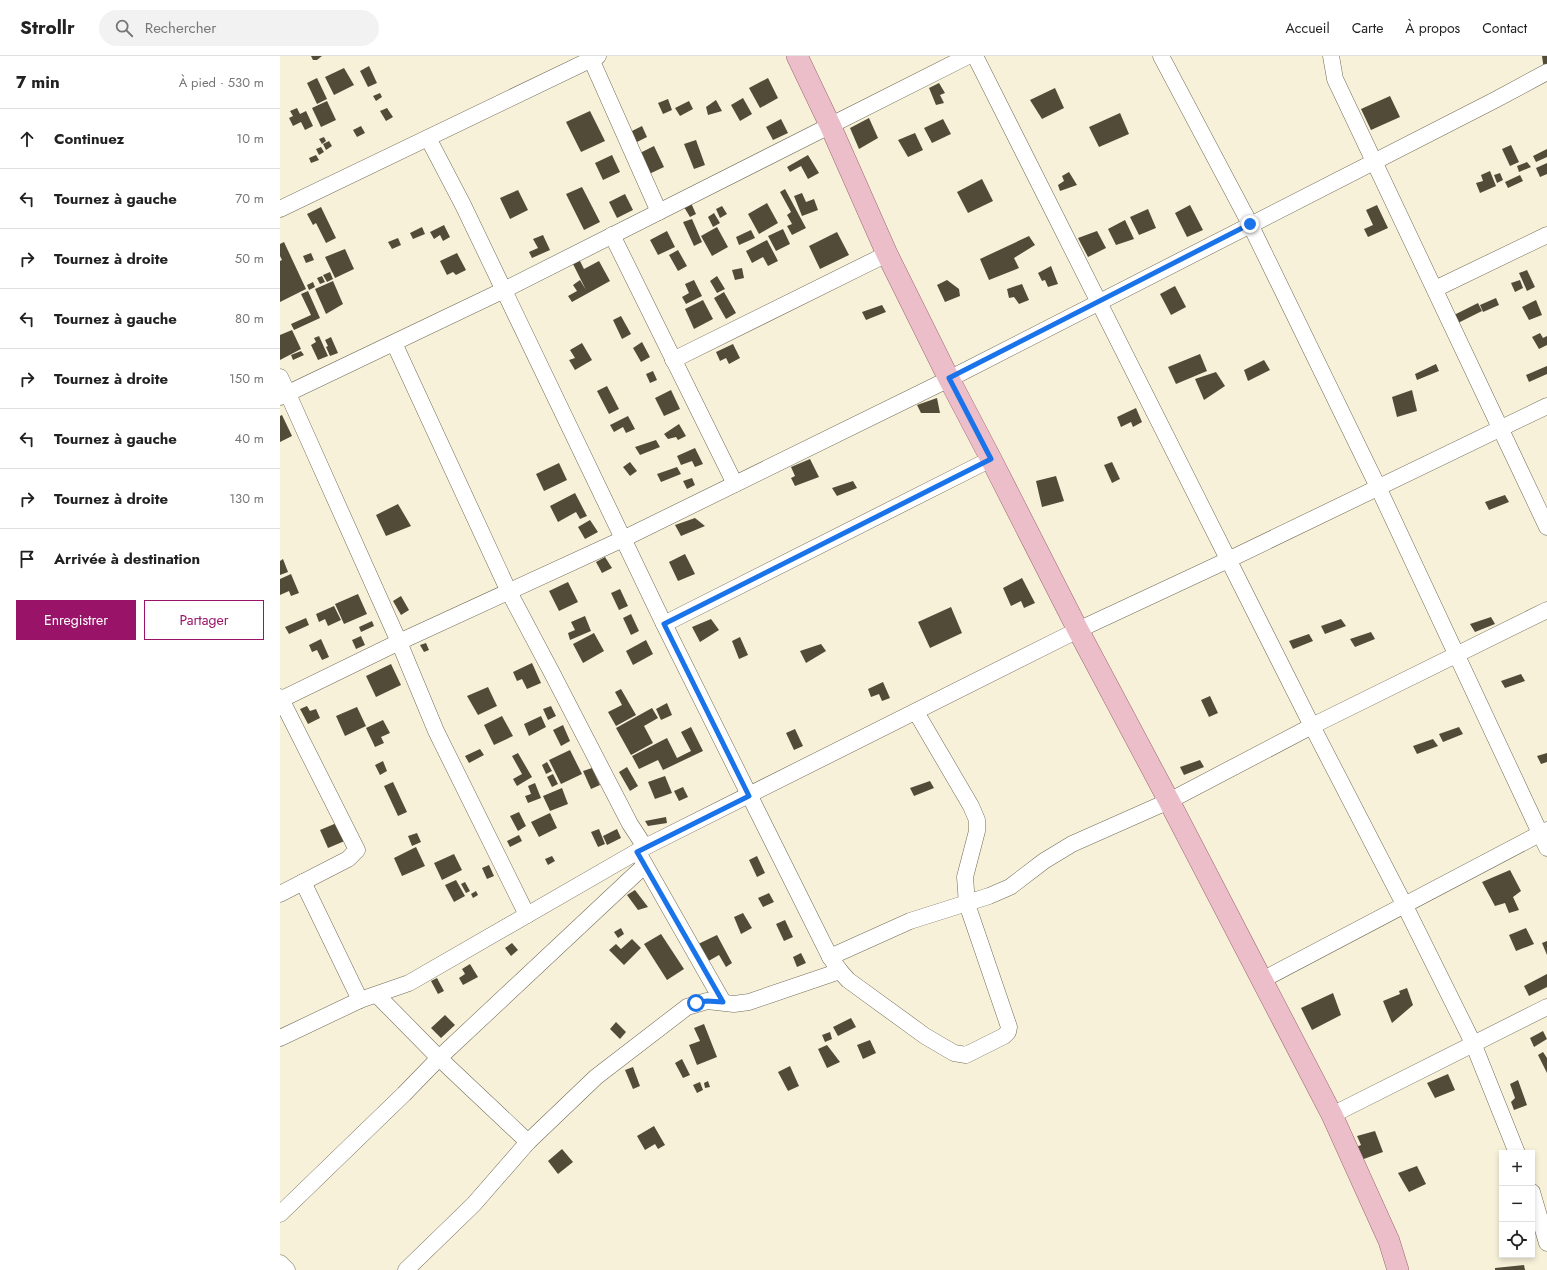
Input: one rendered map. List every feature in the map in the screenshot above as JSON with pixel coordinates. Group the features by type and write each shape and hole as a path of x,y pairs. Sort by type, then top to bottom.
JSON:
{"main road":[{"path":"797,56 830,125 887,254 949,378 1078,630 1169,801 1332,1115 1389,1241 1398,1270"}],"street":[{"path":"284,395 504,290 968,56"},
{"path":"975,56 1228,560 1404,904 1473,1044 1516,1150"},
{"path":"1161,56 1250,224 1378,487 1456,655 1543,832 1547,848"},
{"path":"1331,56 1335,79 1547,527"},
{"path":"280,209 594,58 659,212"},
{"path":"280,894 348,859 357,850 280,699 399,642 623,539 949,378 1374,162 1547,72"},
{"path":"428,138 463,205 664,624 830,957 840,972 848,980 905,1022 954,1053 966,1055 1004,1036 1008,1032 1009,1027 967,904 965,877 975,842 977,820 971,806 916,712"},
{"path":"612,235 734,484"},
{"path":"1435,289 1547,235"},
{"path":"674,360 887,254"},
{"path":"394,343 509,592 630,824 642,854 723,1002"},
{"path":"280,378 284,395 399,642 436,731 528,915"},
{"path":"280,1038 360,1000 409,983 528,915 749,796 1078,630 1228,560 1547,406"},
{"path":"664,624 991,459"},
{"path":"830,957 910,921 967,904 1010,887 1044,861 1072,844 1169,801 1312,726 1547,610"},
{"path":"1262,980 1543,832"},
{"path":"280,1214 404,1094 642,854"},
{"path":"303,882 360,1000"},
{"path":"406,1270 474,1204 528,1142 596,1076 687,1007 707,1001 734,1004 749,1002 840,972"},
{"path":"377,995 439,1058 528,1142"},
{"path":"1332,1115 1547,1007"},
{"path":"1535,1202 1547,1243"},
{"path":"280,1263 287,1270"}],"building":[{"path":"311,56 322,56 317,60 313,60"},
{"path":"1542,56 1547,56 1547,69 1544,70"},
{"path":"369,66 377,83 368,87 360,71"},
{"path":"344,68 354,85 334,95 325,77"},
{"path":"317,78 327,99 317,104 307,83"},
{"path":"768,78 778,98 760,108 749,88"},
{"path":"939,83 945,93 940,95 944,103 936,105 929,88"},
{"path":"1055,88 1064,108 1042,119 1030,100"},
{"path":"380,93 382,97 376,101 373,96"},
{"path":"1390,96 1400,117 1371,130 1361,109"},
{"path":"743,98 752,114 740,121 731,105"},
{"path":"668,99 672,110 663,114 658,103"},
{"path":"716,100 722,111 708,115 706,107"},
{"path":"327,101 336,120 321,127 312,108"},
{"path":"689,101 693,109 680,116 675,108"},
{"path":"297,108 300,114 306,111 313,126 305,130 301,122 293,126 289,118 293,116 290,111"},
{"path":"387,108 393,117 386,121 380,111"},
{"path":"590,111 605,141 581,152 566,122"},
{"path":"1120,113 1129,134 1099,147 1089,127"},
{"path":"869,118 878,138 859,149 850,128"},
{"path":"781,119 788,133 773,140 766,127"},
{"path":"943,119 951,134 932,143 924,128"},
{"path":"361,126 365,133 357,137 353,130"},
{"path":"642,126 647,137 635,143 630,132"},
{"path":"915,133 923,150 908,157 898,140"},
{"path":"324,137 326,141 322,144 319,139"},
{"path":"696,140 705,165 694,169 684,144"},
{"path":"329,141 332,146 326,150 323,144"},
{"path":"1511,145 1519,162 1510,166 1502,149"},
{"path":"654,146 664,167 647,175 636,155"},
{"path":"321,147 324,152 319,155 316,149"},
{"path":"1547,149 1547,157 1536,162 1533,156"},
{"path":"316,155 319,160 311,163 309,158"},
{"path":"612,155 620,172 603,180 595,163"},
{"path":"808,155 819,173 808,179 801,166 790,172 787,167"},
{"path":"1527,162 1531,167 1519,172 1517,166"},
{"path":"1547,163 1547,174 1540,177 1536,168"},
{"path":"1490,171 1496,186 1480,193 1476,183 1483,181 1481,175"},
{"path":"1069,172 1077,185 1060,191 1058,185 1064,181 1062,176"},
{"path":"1500,173 1503,180 1497,183 1494,175"},
{"path":"1520,175 1523,181 1508,188 1505,182"},
{"path":"982,179 993,201 968,213 957,192"},
{"path":"582,187 600,222 584,230 566,194"},
{"path":"785,189 806,228 792,235 787,226 792,224 787,215 791,212 780,192"},
{"path":"518,190 528,210 510,219 500,198"},
{"path":"802,193 806,202 814,199 818,210 802,216 794,196"},
{"path":"625,194 633,210 617,218 609,202"},
{"path":"691,203 696,214 690,217 684,207"},
{"path":"767,203 778,223 759,234 748,214"},
{"path":"1190,205 1203,230 1187,237 1175,213"},
{"path":"1377,205 1388,228 1368,237 1364,229 1373,225 1366,210"},
{"path":"722,206 727,214 720,218 716,209"},
{"path":"321,207 336,238 326,243 316,223 313,225 307,214"},
{"path":"1148,209 1156,228 1139,235 1130,217"},
{"path":"714,213 720,223 713,227 708,217"},
{"path":"692,219 702,242 694,246 683,222"},
{"path":"1125,220 1134,239 1116,245 1108,229"},
{"path":"444,225 450,237 443,241 440,235 434,239 430,232"},
{"path":"422,227 425,234 413,239 410,233"},
{"path":"717,227 728,247 712,256 701,236"},
{"path":"783,229 790,244 776,251 768,236"},
{"path":"751,230 755,238 739,245 736,237"},
{"path":"667,231 675,247 658,255 650,240"},
{"path":"1097,231 1106,248 1088,257 1078,238"},
{"path":"837,232 849,255 820,269 809,246"},
{"path":"543,235 550,250 532,258 529,252 538,248 533,239"},
{"path":"1029,236 1035,245 1014,258 1019,268 989,280 980,259"},
{"path":"398,238 401,245 392,249 388,242"},
{"path":"767,240 778,261 768,266 763,257 752,263 746,251"},
{"path":"284,242 306,289 280,302 280,261 282,260 280,256 280,244"},
{"path":"345,249 354,269 335,278 325,257"},
{"path":"678,250 687,266 678,271 669,255"},
{"path":"311,253 314,260 306,263 303,256"},
{"path":"457,253 466,270 456,275 453,272 447,275 440,261"},
{"path":"579,259 584,269 599,261 610,281 572,302 568,296 577,291 573,285 580,280 586,290 572,262"},
{"path":"1051,266 1058,284 1048,287 1045,280 1042,281 1038,273"},
{"path":"742,268 744,278 735,280 732,270"},
{"path":"1527,270 1535,287 1527,291 1519,273"},
{"path":"330,272 333,279 327,282 323,275"},
{"path":"322,276 325,282 320,284 317,278"},
{"path":"717,276 725,289 717,293 710,281"},
{"path":"694,280 702,296 686,304 682,297 689,293 685,284"},
{"path":"947,280 959,289 960,296 945,302 937,285"},
{"path":"1520,280 1523,288 1515,292 1511,283"},
{"path":"333,281 343,304 326,314 315,289"},
{"path":"313,282 315,287 309,290 307,285"},
{"path":"1022,284 1029,300 1019,304 1014,297 1009,298 1007,289"},
{"path":"1175,286 1186,307 1171,315 1160,294"},
{"path":"308,291 320,318 294,330 291,324 311,315 301,294"},
{"path":"724,292 736,313 726,319 714,298"},
{"path":"1496,298 1499,305 1483,312 1480,305"},
{"path":"703,300 713,319 694,329 685,309"},
{"path":"1536,300 1542,315 1529,320 1522,307"},
{"path":"1478,303 1482,311 1458,323 1454,315"},
{"path":"882,305 886,312 866,320 862,312"},
{"path":"621,316 631,334 622,339 613,320"},
{"path":"292,330 301,349 280,360 280,335"},
{"path":"1540,333 1543,338 1547,336 1547,345 1539,349 1532,337"},
{"path":"319,336 328,356 318,360 311,345 316,342 314,338"},
{"path":"331,337 338,353 330,356 325,340"},
{"path":"642,342 650,357 641,362 633,348"},
{"path":"582,343 592,360 575,370 569,360 575,358 570,350"},
{"path":"733,344 740,358 729,364 726,358 720,361 716,352"},
{"path":"301,351 304,355 293,360 291,355"},
{"path":"1200,354 1207,371 1176,384 1168,367"},
{"path":"1264,360 1270,370 1248,381 1244,370"},
{"path":"1436,364 1439,371 1417,380 1415,374"},
{"path":"1547,366 1547,374 1529,382 1526,375"},
{"path":"653,371 657,380 650,383 646,374"},
{"path":"1216,372 1225,386 1204,400 1195,379"},
{"path":"607,386 619,409 609,414 597,391"},
{"path":"671,390 680,409 664,416 655,398"},
{"path":"1412,390 1417,411 1397,417 1392,397"},
{"path":"937,398 940,413 921,413 917,405"},
{"path":"1136,408 1142,422 1133,427 1131,422 1121,427 1117,417"},
{"path":"282,415 292,436 280,442 280,416"},
{"path":"628,416 635,429 626,433 623,427 614,432 610,425"},
{"path":"679,424 686,436 678,440 676,437 668,439 664,434"},
{"path":"656,440 660,447 640,455 635,447"},
{"path":"695,448 703,464 695,467 692,461 681,465 677,456"},
{"path":"810,459 819,477 795,486 791,478 795,476 791,467"},
{"path":"630,462 637,471 630,476 623,467"},
{"path":"1112,462 1120,479 1112,483 1104,465"},
{"path":"559,463 567,480 544,491 536,474"},
{"path":"677,467 681,474 661,482 657,474"},
{"path":"1056,476 1064,501 1042,507 1036,481"},
{"path":"692,478 695,485 687,489 683,481"},
{"path":"853,481 857,488 837,496 832,488"},
{"path":"575,493 587,516 580,519 576,512 558,522 550,506"},
{"path":"1505,495 1509,502 1489,510 1485,502"},
{"path":"398,504 411,526 386,536 376,515"},
{"path":"695,518 705,526 681,536 675,525"},
{"path":"590,520 598,532 585,539 578,527"},
{"path":"685,554 695,574 678,581 669,562"},
{"path":"605,557 612,568 602,573 596,562"},
{"path":"283,559 288,572 280,575 280,561"},
{"path":"291,574 299,593 291,596 289,591 280,595 280,579"},
{"path":"1022,578 1035,603 1024,608 1021,601 1011,606 1003,588"},
{"path":"568,582 578,602 559,611 549,591"},
{"path":"620,589 628,606 619,610 611,593"},
{"path":"358,594 367,614 344,624 335,604"},
{"path":"401,596 409,610 401,615 393,601"},
{"path":"334,606 341,620 328,626 325,619 319,622 316,614"},
{"path":"951,607 962,633 930,648 918,622"},
{"path":"631,614 639,631 631,635 623,618"},
{"path":"585,616 591,631 570,640 568,633 575,630 571,622"},
{"path":"1491,617 1495,624 1475,632 1470,624"},
{"path":"306,618 309,625 289,634 285,627"},
{"path":"711,619 719,630 700,642 692,627"},
{"path":"1341,619 1346,626 1325,634 1321,626"},
{"path":"372,621 374,626 361,632 359,627"},
{"path":"1371,632 1375,639 1355,647 1350,639"},
{"path":"594,633 604,651 583,663 573,644"},
{"path":"1309,634 1313,641 1293,649 1289,641"},
{"path":"361,636 365,645 356,649 352,640"},
{"path":"740,637 748,655 739,659 732,641"},
{"path":"321,639 329,657 322,660 317,650 312,652 309,645"},
{"path":"646,640 653,654 633,665 626,651"},
{"path":"426,643 429,650 424,652 420,645"},
{"path":"821,644 826,651 806,663 800,651"},
{"path":"532,663 541,683 527,689 522,679 517,681 513,672"},
{"path":"391,664 401,685 376,697 366,676"},
{"path":"1521,674 1525,681 1505,688 1501,681"},
{"path":"883,682 890,698 882,701 879,694 871,697 868,689"},
{"path":"488,687 497,706 478,715 467,696"},
{"path":"621,689 636,715 616,726 608,712 622,705 615,692"},
{"path":"1210,696 1218,713 1209,717 1201,700"},
{"path":"667,703 672,715 661,720 656,709"},
{"path":"307,706 310,711 316,709 320,718 308,724 300,709"},
{"path":"551,706 556,716 548,720 543,709"},
{"path":"357,707 366,726 345,736 336,716"},
{"path":"652,708 658,718 644,726 653,743 631,755 616,728"},
{"path":"502,716 513,736 494,745 484,725"},
{"path":"541,716 546,727 529,736 524,724"},
{"path":"383,720 390,733 381,737 384,743 375,747 366,728"},
{"path":"563,725 570,741 561,746 553,730"},
{"path":"691,727 703,751 663,770 658,760 639,769 632,756 667,738 677,758 691,751 681,732"},
{"path":"1459,727 1463,734 1443,742 1439,734"},
{"path":"795,729 803,746 794,750 786,733"},
{"path":"1433,739 1438,746 1417,754 1413,746"},
{"path":"480,749 484,755 469,763 465,756"},
{"path":"570,750 582,774 561,784 549,760"},
{"path":"518,753 532,777 517,786 513,779 522,774 512,756"},
{"path":"1547,753 1547,762 1541,764 1537,756"},
{"path":"1200,760 1204,767 1184,775 1180,767"},
{"path":"383,761 387,771 380,775 375,765"},
{"path":"547,762 552,771 546,774 542,765"},
{"path":"627,767 638,786 630,791 619,772"},
{"path":"592,768 600,785 591,789 583,771"},
{"path":"553,774 558,784 552,787 547,777"},
{"path":"665,776 672,793 655,799 648,782"},
{"path":"930,781 934,788 914,796 910,788"},
{"path":"393,782 407,812 398,816 384,786"},
{"path":"535,783 541,798 528,803 525,796 531,794 528,786"},
{"path":"683,787 688,797 679,801 674,791"},
{"path":"562,788 568,804 550,811 543,796"},
{"path":"519,812 526,826 518,831 510,816"},
{"path":"550,813 557,828 539,837 531,822"},
{"path":"666,817 667,823 648,826 645,821"},
{"path":"339,822 347,840 328,848 320,830"},
{"path":"599,829 605,844 598,847 591,832"},
{"path":"617,829 621,838 607,845 603,836"},
{"path":"417,833 421,842 412,846 408,836"},
{"path":"519,835 522,841 510,847 507,841"},
{"path":"416,847 425,866 402,876 394,858"},
{"path":"454,854 462,870 442,880 434,863"},
{"path":"552,856 555,861 548,865 545,859"},
{"path":"757,856 765,873 757,877 749,860"},
{"path":"489,865 494,876 487,879 482,868"},
{"path":"1510,870 1521,891 1513,897 1519,910 1509,913 1505,903 1495,906 1482,882"},
{"path":"456,880 465,896 454,902 445,885"},
{"path":"465,882 470,891 466,893 461,884"},
{"path":"635,890 648,907 638,910 627,895"},
{"path":"476,891 478,895 473,898 471,894"},
{"path":"769,893 774,902 763,907 758,898"},
{"path":"743,913 752,928 741,934 734,917"},
{"path":"785,920 793,937 784,941 776,924"},
{"path":"621,928 624,934 618,938 614,932"},
{"path":"1526,928 1534,944 1516,951 1509,935"},
{"path":"661,934 684,969 667,980 644,944"},
{"path":"717,935 732,963 726,967 719,955 705,963 696,945"},
{"path":"632,939 641,948 624,965 609,950 616,944 621,949"},
{"path":"1547,941 1547,955 1542,943"},
{"path":"512,943 518,950 511,956 505,948"},
{"path":"801,953 806,963 797,967 793,957"},
{"path":"470,964 478,977 463,985 459,978 465,974 462,969"},
{"path":"1547,974 1547,987 1529,996 1524,986"},
{"path":"437,978 444,991 438,994 431,981"},
{"path":"1407,988 1413,1005 1392,1023 1383,1001 1400,994 1399,991"},
{"path":"1333,993 1341,1015 1312,1030 1301,1008"},
{"path":"445,1015 455,1025 441,1038 431,1028"},
{"path":"851,1018 856,1027 838,1036 833,1027"},
{"path":"616,1022 626,1032 620,1039 610,1029"},
{"path":"704,1024 717,1057 697,1065 689,1045 700,1041 694,1028"},
{"path":"1543,1031 1547,1039 1534,1047 1530,1038"},
{"path":"830,1032 832,1039 825,1042 822,1035"},
{"path":"870,1040 876,1053 863,1059 857,1045"},
{"path":"827,1045 840,1062 827,1068 818,1049"},
{"path":"1543,1052 1547,1058 1547,1073 1538,1055"},
{"path":"682,1059 690,1075 683,1078 675,1063"},
{"path":"790,1066 799,1086 788,1091 778,1072"},
{"path":"633,1067 640,1086 633,1089 625,1070"},
{"path":"1448,1074 1455,1090 1435,1098 1427,1083"},
{"path":"1518,1080 1527,1105 1514,1110 1511,1102 1515,1098 1510,1084"},
{"path":"708,1081 710,1087 705,1088 704,1083"},
{"path":"700,1082 703,1090 697,1093 693,1085"},
{"path":"654,1126 665,1145 658,1149 655,1144 645,1150 637,1136"},
{"path":"1375,1131 1383,1152 1361,1160 1354,1148 1361,1145 1357,1136"},
{"path":"562,1149 573,1162 558,1174 548,1161"},
{"path":"1417,1166 1426,1184 1409,1192 1398,1173"},
{"path":"1524,1265 1525,1270 1495,1270 1495,1268"}],"route":[{"path":"696,1003 707,1001 723,1002 637,852 749,796 664,624 991,459 949,378 1250,224"}]}
